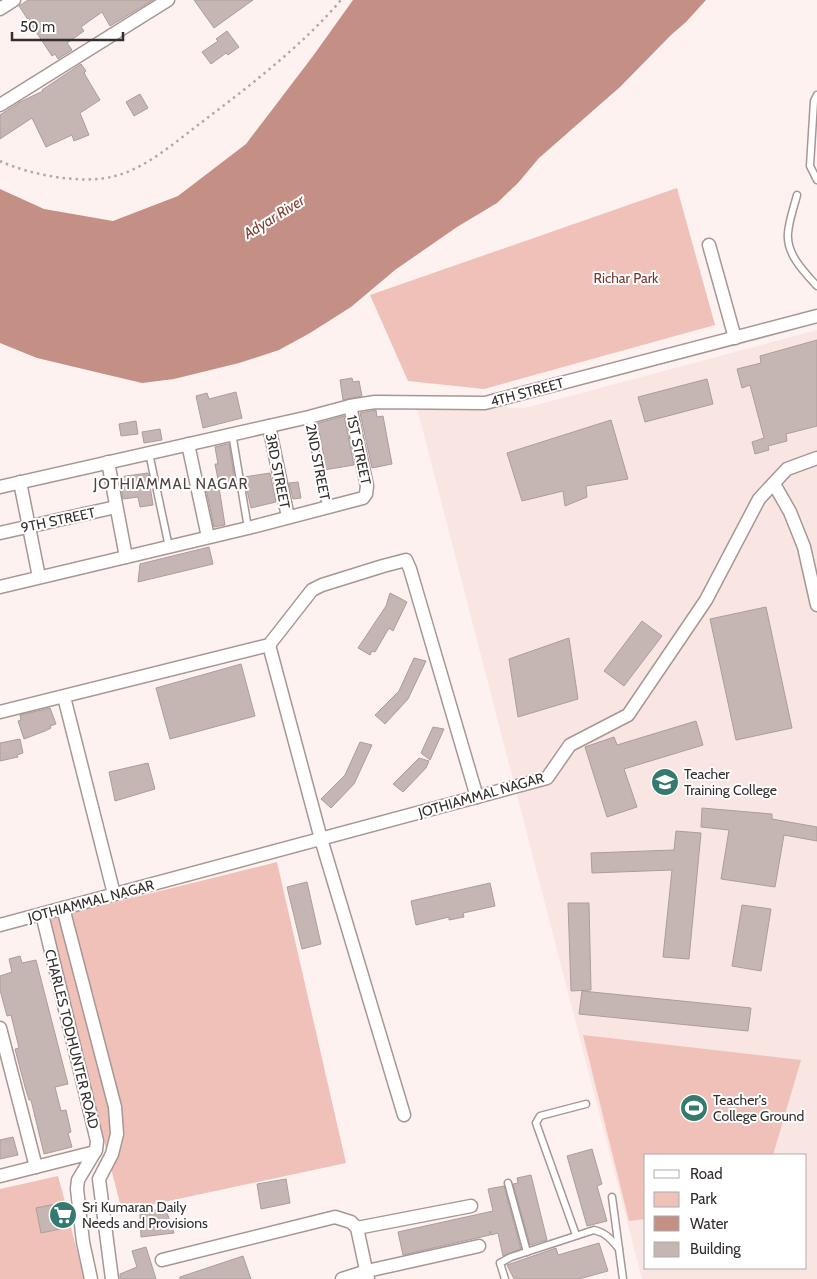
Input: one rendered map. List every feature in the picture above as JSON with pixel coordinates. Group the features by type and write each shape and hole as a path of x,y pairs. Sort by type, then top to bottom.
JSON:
{"street":[{"path":"0,9 14,0"},
{"path":"0,105 168,0"},
{"path":"709,245 735,338"},
{"name":"4TH STREET","path":"0,487 350,406 393,401 485,404 817,316"},
{"name":"1ST STREET","path":"326,507 358,500 366,494 367,486 350,406"},
{"name":"3RD STREET","path":"269,426 288,517"},
{"path":"188,444 208,537"},
{"name":"JOTHIAMMAL NAGAR","path":"0,925 547,778 570,746 628,716 706,600 759,499 787,469 817,458"},
{"path":"108,462 126,557"},
{"path":"20,482 39,577"},
{"path":"774,484 790,512 804,547 817,605"},
{"name":"9TH STREET","path":"0,533 116,507"},
{"path":"0,587 248,528 326,507"},
{"path":"0,712 270,645 312,590 322,585 406,560 478,797"},
{"path":"270,645 321,839 404,1115"},
{"path":"64,697 114,894"},
{"path":"63,908 115,1107 117,1134 112,1154 99,1179 112,1279"},
{"name":"CHARLES TODHUNTER ROAD","path":"42,914 94,1126 97,1141 95,1152"},
{"path":"0,1028 36,1167"},
{"path":"0,1176 95,1152"},
{"path":"90,1279 76,1189 78,1180 95,1152"},
{"path":"78,1180 99,1179"},
{"path":"357,1228 471,1206"},
{"path":"162,1260 335,1217 351,1222 357,1228 368,1275"},
{"path":"342,1279 368,1275 479,1246"}],"lane":[{"path":"817,95 814,101 810,166 817,180"},
{"path":"797,195 788,231 788,240 796,262 817,286"},
{"name":"2ND STREET","path":"309,417 326,507"},
{"path":"232,434 248,528"},
{"path":"149,452 169,547"},
{"path":"576,1235 536,1123 540,1116 586,1104"},
{"path":"508,1182 527,1252"},
{"path":"612,1197 623,1279"},
{"path":"504,1279 500,1263 511,1257 594,1230 610,1237 619,1249"}],"path":[{"path":"0,161 14,167 70,180 114,177 140,167 259,79 328,16 341,0"}],"shaded area":[{"name":"Teacher Training College","path":"817,330 817,1279 642,1279 416,404 525,408"}],"green space":[{"name":"Richar Park","path":"677,188 715,325 484,389 408,381 370,295"},
{"path":"277,862 346,1163 122,1211 47,919"},
{"name":"Teacher's College Ground","path":"583,1035 801,1060 773,1154 644,1154 644,1219 629,1221"},
{"path":"58,1176 65,1202 36,1209 41,1233 71,1227 84,1279 0,1279 0,1189"}],"water":[{"name":"Adyar River","path":"353,0 706,0 620,87 539,158 518,183 497,203 457,227 395,270 351,307 279,350 239,363 174,379 142,383 37,358 0,343 0,189 44,209 113,221 178,196 246,144"}],"building":[{"path":"28,0 153,0 110,26 102,12 81,27 84,31 67,43 72,50 58,59 55,54 52,56 19,6"},
{"path":"194,0 253,0 214,28"},
{"path":"227,31 239,47 228,55 226,53 211,64 202,52 218,41 216,39"},
{"path":"81,64 86,71 84,73 100,100 80,113 89,135 74,141 72,135 46,147 32,118 0,139 0,115 20,102 43,91"},
{"path":"140,94 148,108 134,116 126,102"},
{"path":"817,340 817,426 786,434 787,441 768,446 769,450 755,454 752,442 764,438 750,385 742,388 737,369 761,363 760,356"},
{"path":"352,378 353,382 359,381 362,396 343,400 340,380"},
{"path":"707,379 713,404 645,422 638,397"},
{"path":"236,392 242,418 203,428 196,396 207,393 209,399"},
{"path":"376,410 377,417 383,416 392,464 372,468 360,413"},
{"path":"344,416 354,465 324,470 322,457 324,457 319,431 317,431 315,424"},
{"path":"611,420 628,479 586,486 587,497 565,506 563,491 522,501 507,453"},
{"path":"136,421 138,434 121,436 119,424"},
{"path":"160,429 162,440 144,443 142,432"},
{"path":"229,444 236,486 220,490 215,464 218,464 215,447"},
{"path":"148,473 153,505 140,507 138,497 123,499 119,477"},
{"path":"270,473 276,502 251,508 244,477"},
{"path":"218,481 225,525 214,527 205,484"},
{"path":"298,482 301,498 293,499 289,483"},
{"path":"209,547 213,564 138,582 140,564"},
{"path":"390,593 407,602 393,631 389,628 375,652 372,651 370,655 358,648 386,606"},
{"path":"766,607 792,728 736,740 710,619"},
{"path":"642,621 662,636 624,686 604,671"},
{"path":"569,638 578,699 518,717 509,659"},
{"path":"414,658 426,661 408,699 385,724 375,715 399,691"},
{"path":"241,664 255,716 170,739 156,688"},
{"path":"50,708 56,724 50,726 51,728 45,731 24,739 18,721 21,720 20,715"},
{"path":"696,721 703,745 624,769 637,807 607,817 585,747 614,737 617,745"},
{"path":"433,727 444,729 430,760 421,753"},
{"path":"20,739 23,753 17,755 18,757 0,761 0,743"},
{"path":"360,742 372,745 354,784 331,808 321,799 345,775"},
{"path":"419,758 429,761 426,768 403,792 393,784"},
{"path":"148,763 155,789 115,801 109,772"},
{"path":"702,808 772,814 772,819 817,827 817,841 784,835 775,887 721,879 729,830 701,827"},
{"path":"676,831 701,833 689,959 663,957 672,870 592,873 591,853 674,850"},
{"path":"307,882 321,944 302,949 287,887"},
{"path":"490,883 495,906 463,913 464,917 449,920 449,917 416,925 411,901"},
{"path":"568,903 589,903 591,990 571,991"},
{"path":"742,905 771,909 761,971 732,966"},
{"path":"20,956 22,963 36,960 68,1084 55,1087 61,1111 66,1110 71,1132 68,1133 72,1147 44,1154 31,1100 29,1100 15,1049 19,1048 11,1015 7,1016 0,990 0,976 12,972 9,959"},
{"path":"582,991 751,1008 748,1031 579,1014"},
{"path":"13,1137 18,1155 0,1159 0,1140"},
{"path":"592,1149 602,1184 597,1186 607,1221 587,1226 567,1156"},
{"path":"531,1175 547,1240 530,1245 513,1184 518,1183 517,1178"},
{"path":"286,1179 290,1203 261,1209 257,1184"},
{"path":"504,1186 521,1249 503,1256 498,1233 491,1235 490,1231 490,1235 403,1255 398,1232 493,1211 488,1189"},
{"path":"65,1202 70,1227 41,1233 36,1208"},
{"path":"165,1207 174,1233 141,1237 140,1214"},
{"path":"599,1243 608,1271 579,1279 514,1279 507,1265 556,1248 558,1255"},
{"path":"146,1247 156,1279 120,1279 120,1274 137,1267 132,1251"},
{"path":"243,1256 251,1279 180,1279 180,1277"}],"place":[{"name":"Teacher Training College","path":"665,782"},
{"name":"Teacher's College Ground","path":"694,1108"},
{"name":"Sri Kumaran Daily Needs and Provisions","path":"63,1215"}],"district":[{"name":"JOTHIAMMAL NAGAR","path":"171,484"}]}
